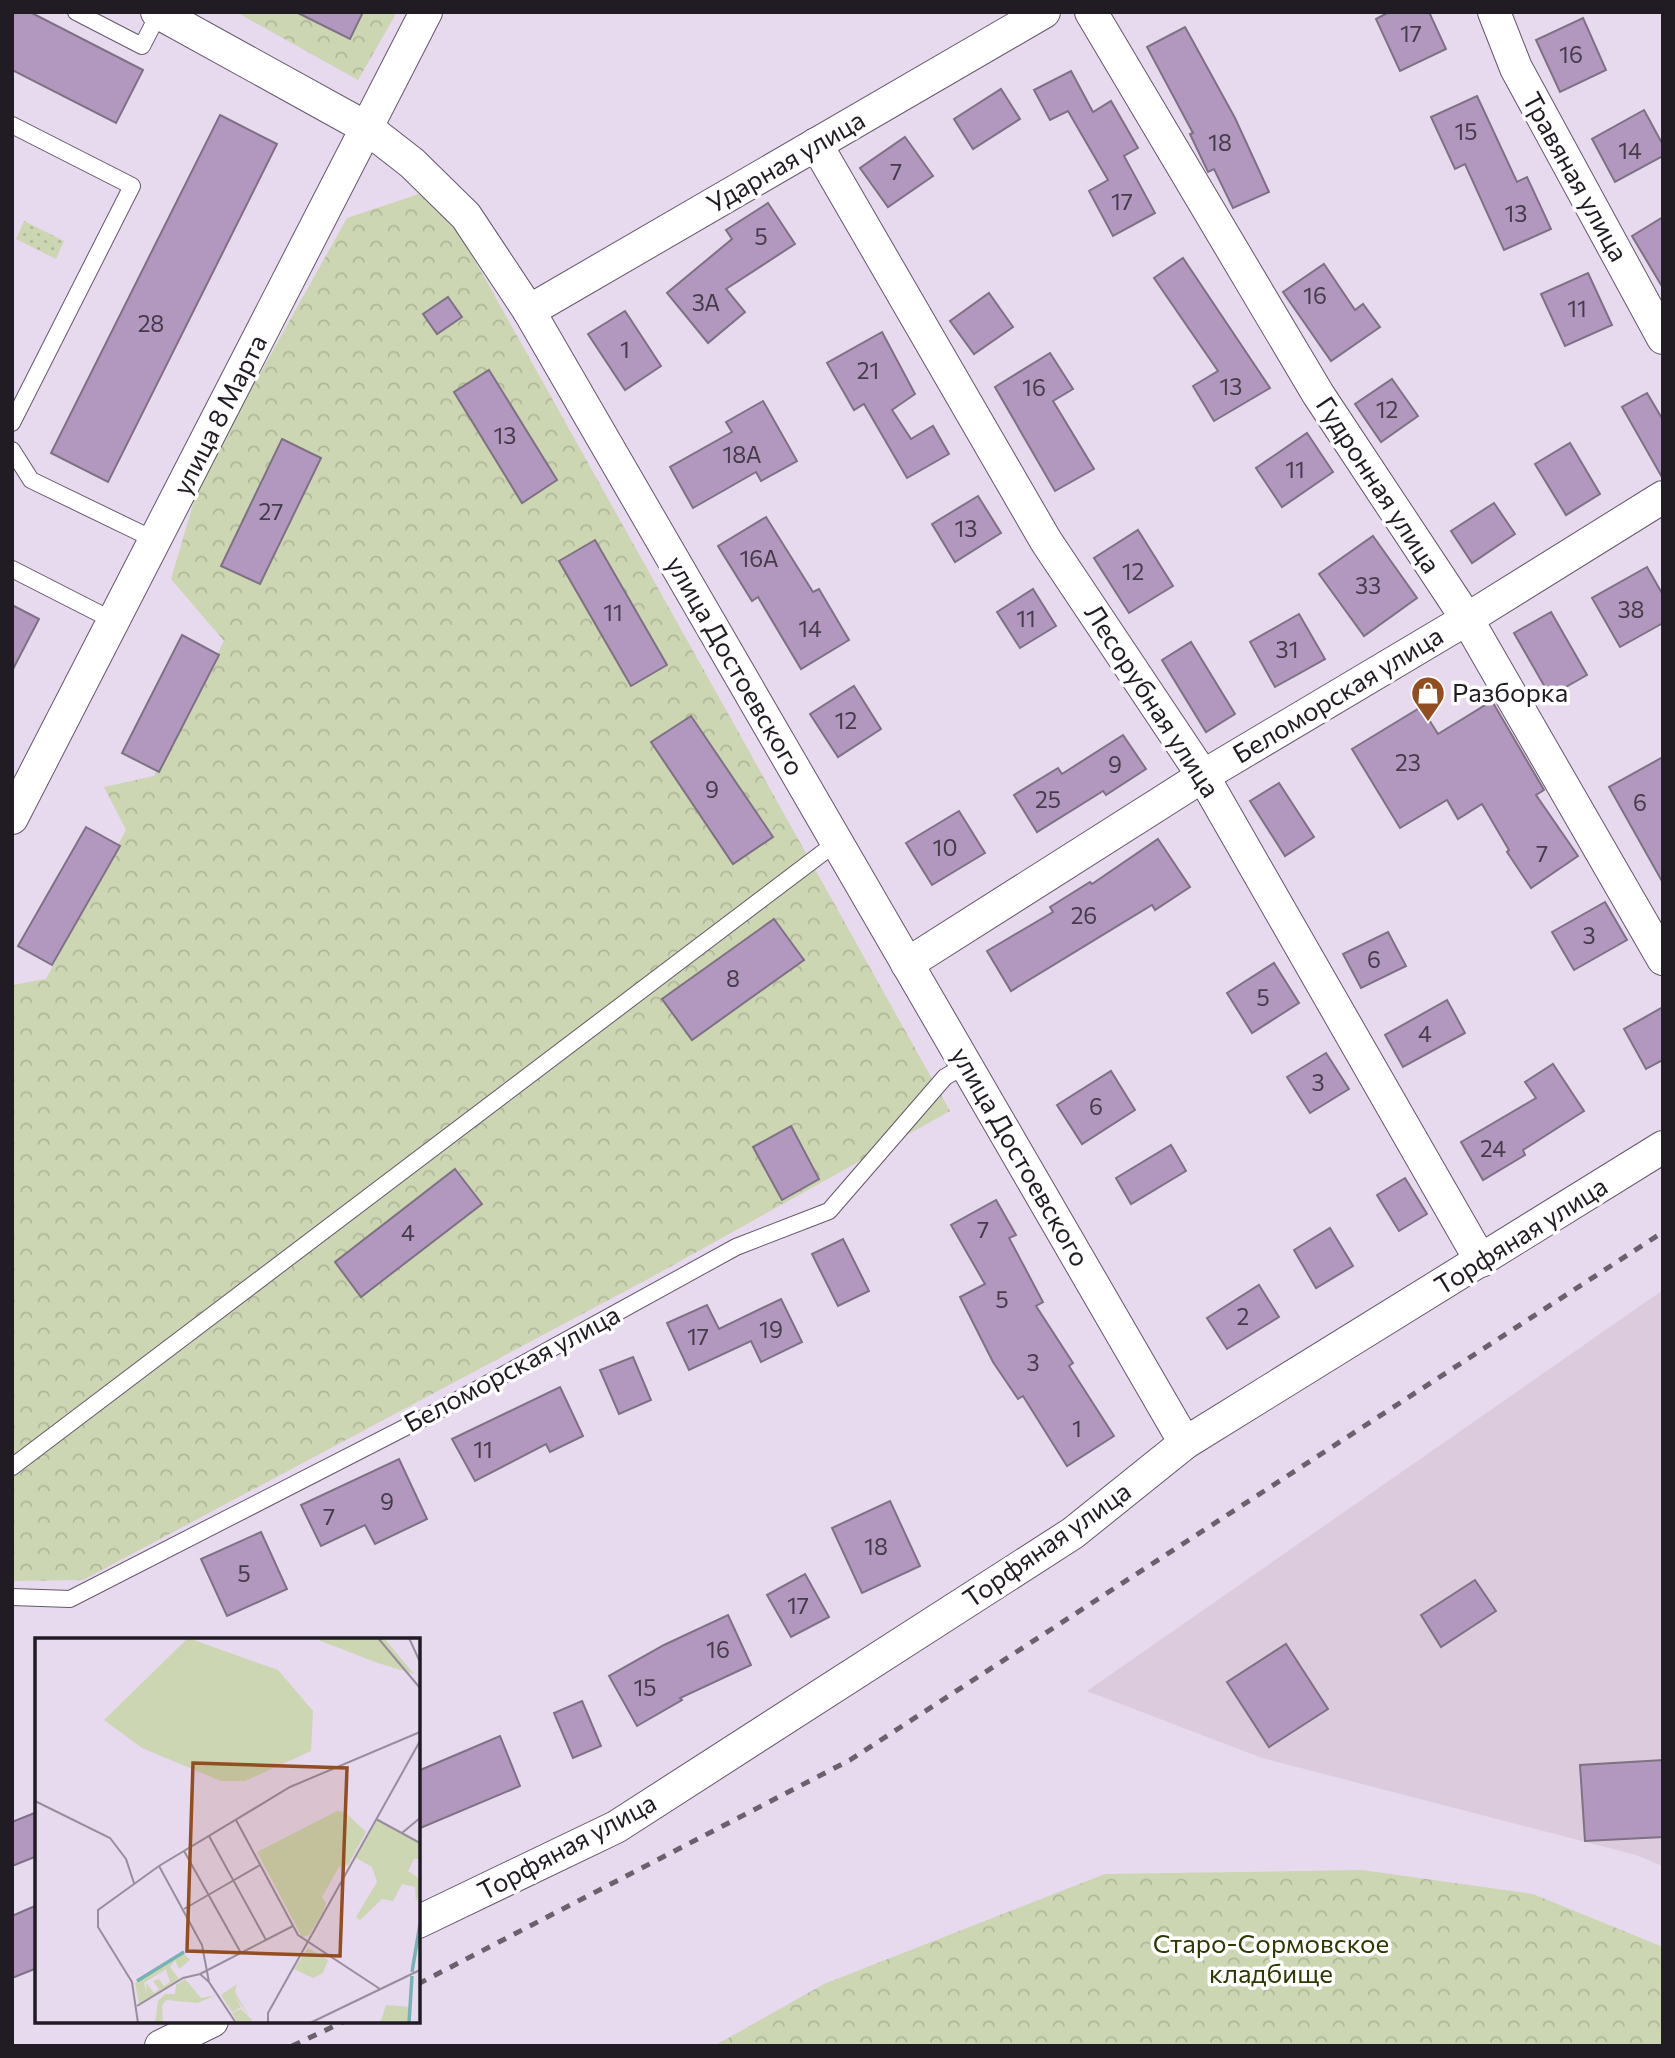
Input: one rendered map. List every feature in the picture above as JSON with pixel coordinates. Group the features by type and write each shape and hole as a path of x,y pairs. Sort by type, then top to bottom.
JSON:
{"street":[{"name":"улица 8 Марта","path":"12,818 426,12"},
{"name":"Ударная улица","path":"529,311 1044,12"},
{"name":"Гудронная улица","path":"1091,12 1318,394 1466,619 1663,959"},
{"name":"Травяная улица","path":"1494,12 1516,68 1663,338"},
{"name":"улица Достоевского","path":"158,13 367,128 412,163 466,216 529,311 1185,1443"},
{"name":"Лесорубная улица","path":"816,145 1046,541 1203,776 1481,1261"},
{"name":"Беломорская улица","path":"907,964 1203,776 1466,619 1663,497"},
{"name":"Торфяная улица","path":"420,1921 616,1827 1073,1533 1185,1443 1663,1147"},
{"path":"161,2046 208,2023"}],"lane":[{"path":"76,12 142,46 158,13"},
{"path":"12,125 132,186 12,422"},
{"path":"12,450 30,480 155,540"},
{"path":"12,569 114,621"},
{"path":"12,1467 837,842"},
{"name":"Беломорская улица","path":"12,1597 70,1599 445,1407 736,1247 830,1211 945,1077 966,1065"}],"shaded area":[{"path":"1663,1290 1663,1866 1636,1855 1262,1758 1087,1691"}],"green space":[{"path":"236,12 397,12 358,80"},
{"path":"419,194 459,232 950,1111 648,1279 83,1580 12,1581 12,985 46,979 126,830 104,787 154,776 224,641 171,579 200,481 347,218"},
{"path":"24,221 64,241 56,259 16,239"},
{"name":"Старо-Сормовское кладбище","path":"1362,1870 1533,1894 1663,1947 1663,2046 714,2046 824,1984 1105,1874"}],"building":[{"path":"12,12 30,12 143,70 116,123 12,70"},
{"path":"296,12 363,12 350,39"},
{"path":"1389,12 1429,12 1446,49 1400,71 1376,19"},
{"path":"1583,18 1606,70 1560,92 1536,40"},
{"path":"1185,27 1235,118 1269,192 1233,208 1214,169 1208,172 1190,134 1193,133 1147,47"},
{"path":"1071,71 1093,112 1111,101 1138,148 1124,156 1155,213 1113,236 1089,191 1108,180 1068,111 1050,120 1034,90"},
{"path":"1001,89 1020,119 973,149 954,119"},
{"path":"1477,96 1517,182 1527,177 1551,229 1504,250 1465,164 1455,169 1431,117"},
{"path":"1644,110 1663,145 1663,156 1615,182 1592,139"},
{"path":"220,115 277,144 108,482 51,453"},
{"path":"905,137 933,176 888,207 860,168"},
{"path":"768,203 795,244 726,289 745,312 708,343 667,293 732,239 726,230"},
{"path":"1663,217 1663,288 1632,236"},
{"path":"1183,258 1270,388 1214,421 1193,386 1218,371 1154,278"},
{"path":"1324,264 1355,310 1363,304 1380,327 1331,361 1283,292"},
{"path":"1588,273 1612,325 1565,346 1541,294"},
{"path":"989,293 1013,327 974,354 950,321"},
{"path":"448,297 462,317 437,334 423,314"},
{"path":"625,311 661,366 625,390 588,334"},
{"path":"882,332 915,394 892,410 911,439 933,426 949,454 907,478 864,404 854,410 827,363"},
{"path":"1050,353 1073,389 1053,401 1094,469 1055,491 995,387"},
{"path":"489,370 557,480 522,503 454,392"},
{"path":"1392,379 1418,416 1381,442 1355,404"},
{"path":"1647,393 1663,420 1663,479 1622,407"},
{"path":"763,401 797,461 761,481 756,472 693,508 670,467 732,432 726,422"},
{"path":"1307,433 1333,472 1282,507 1256,468"},
{"path":"282,439 321,458 260,584 221,566"},
{"path":"1570,443 1600,494 1566,515 1535,464"},
{"path":"978,496 1001,533 955,562 932,524"},
{"path":"1494,503 1515,534 1472,563 1451,531"},
{"path":"766,517 813,592 819,589 849,640 801,669 758,597 752,601 718,546"},
{"path":"1138,530 1173,586 1129,613 1094,558"},
{"path":"1373,536 1417,598 1364,636 1319,574"},
{"path":"595,540 667,665 631,686 559,561"},
{"path":"1647,567 1663,595 1663,623 1620,647 1592,598"},
{"path":"1033,589 1056,626 1020,648 997,612"},
{"path":"12,605 39,619 12,671"},
{"path":"1551,612 1587,675 1550,696 1514,633"},
{"path":"1299,614 1325,659 1275,687 1250,642"},
{"path":"182,635 219,655 159,772 122,753"},
{"path":"1191,642 1235,714 1206,732 1162,660"},
{"path":"854,686 881,729 838,757 810,714"},
{"path":"1492,701 1544,790 1536,795 1578,856 1531,888 1507,852 1509,850 1482,804 1458,819 1447,800 1400,828 1352,749 1421,707 1438,734"},
{"path":"691,716 773,837 733,864 651,742"},
{"path":"1123,735 1146,769 1106,795 1103,791 1037,832 1014,795 1058,768 1062,774"},
{"path":"1663,757 1663,883 1609,787"},
{"path":"1279,783 1314,837 1285,856 1250,801"},
{"path":"959,811 985,853 932,885 906,843"},
{"path":"86,827 120,846 52,965 18,946"},
{"path":"1158,839 1190,887 1155,910 1152,905 1011,991 987,951 1053,912 1050,907 1090,882 1092,884"},
{"path":"1605,902 1627,940 1574,970 1552,932"},
{"path":"774,919 804,960 692,1040 662,999"},
{"path":"1388,932 1406,966 1361,988 1343,954"},
{"path":"1274,963 1299,1003 1252,1033 1227,993"},
{"path":"1447,1000 1465,1033 1403,1067 1385,1035"},
{"path":"1663,1007 1663,1060 1646,1069 1624,1029"},
{"path":"1326,1053 1349,1089 1310,1113 1287,1077"},
{"path":"1553,1064 1584,1111 1523,1150 1525,1155 1483,1180 1461,1142 1536,1098 1525,1082"},
{"path":"1111,1071 1135,1110 1082,1144 1057,1105"},
{"path":"791,1126 819,1179 782,1200 753,1147"},
{"path":"1171,1145 1186,1171 1131,1204 1116,1178"},
{"path":"455,1169 482,1204 361,1297 335,1262"},
{"path":"1405,1178 1427,1214 1399,1231 1377,1195"},
{"path":"996,1200 1016,1235 1009,1238 1043,1302 1036,1306 1073,1363 1069,1366 1114,1436 1067,1466 1023,1396 1018,1399 993,1362 960,1297 985,1284 951,1225"},
{"path":"1330,1228 1353,1266 1316,1288 1294,1250"},
{"path":"843,1239 869,1291 838,1306 812,1254"},
{"path":"1259,1285 1279,1317 1227,1349 1207,1318"},
{"path":"781,1299 802,1342 761,1362 751,1341 689,1370 667,1323 707,1305 719,1329"},
{"path":"633,1357 651,1400 619,1414 600,1370"},
{"path":"560,1387 583,1436 550,1452 546,1444 475,1481 452,1439"},
{"path":"399,1459 427,1519 375,1544 365,1525 321,1546 301,1505"},
{"path":"890,1501 920,1566 862,1593 832,1528"},
{"path":"261,1532 287,1589 227,1616 201,1559"},
{"path":"805,1574 829,1617 791,1637 767,1595"},
{"path":"1475,1580 1496,1611 1441,1647 1421,1615"},
{"path":"728,1615 751,1665 680,1698 682,1700 637,1726 609,1676 664,1645"},
{"path":"1286,1644 1328,1709 1269,1747 1227,1682"},
{"path":"582,1701 601,1746 573,1758 554,1713"},
{"path":"500,1736 520,1786 420,1828 420,1770"},
{"path":"1663,1760 1663,1837 1585,1841 1580,1765"},
{"path":"35,1813 35,1857 12,1866 12,1822"},
{"path":"35,1906 35,1969 12,1978 12,1916"}],"railway":[{"path":"420,1983 850,1760 1663,1232"},
{"path":"292,2046 341,2023"}],"place":[{"name":"Разборка","path":"1428,723"}]}
